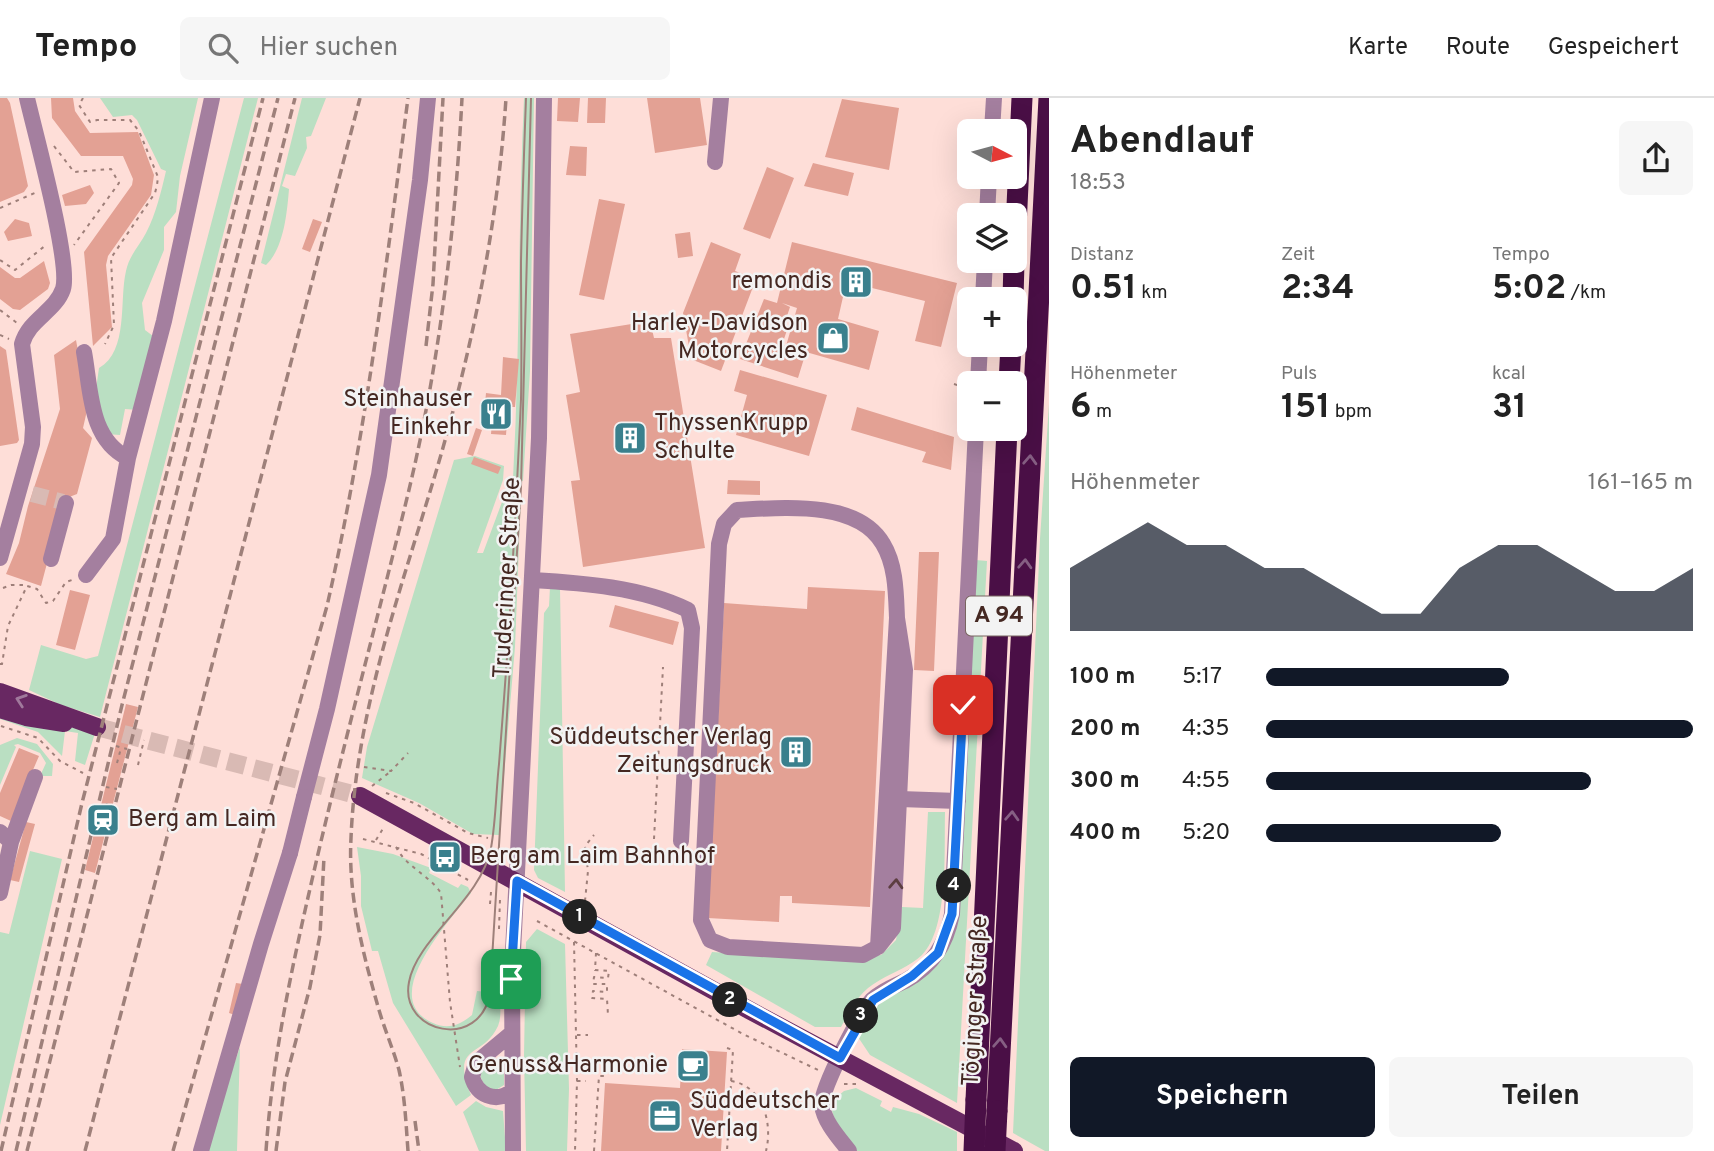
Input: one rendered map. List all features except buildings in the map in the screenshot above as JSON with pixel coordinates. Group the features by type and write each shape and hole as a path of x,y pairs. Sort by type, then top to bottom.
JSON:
{"highway":[{"path":"1017,203 1022,98"},
{"name":"Töginger Straße","path":"995,1151 1049,98"},
{"name":"Töginger Straße","path":"974,1151 1006,441"}],"main road":[{"path":"0,692 93,726 26,717 0,709"},
{"path":"366,792 517,881 1014,1151"}],"street":[{"path":"0,558 26,493 33,427 22,344 26,330 55,303 65,278 59,239 27,98"},
{"path":"86,575 113,539 128,458 164,321 212,98"},
{"path":"201,1151 290,853 330,696 379,475 421,180 428,98"},
{"name":"Truderinger Straße","path":"513,1151 511,1091 517,881 539,438 544,98"},
{"path":"715,162 720,98"},
{"path":"993,119 994,98"},
{"path":"84,352 98,431 116,452 128,458"},
{"path":"849,1151 826,1119 822,1105 823,1092 873,1000 929,964 944,942 952,914 975,441"},
{"path":"51,559 67,501"},
{"path":"783,507 833,511 874,531 885,545 895,582 905,670 900,799 893,928 878,947 863,954 728,947 710,940 701,920 719,544 723,524 737,510 783,507"},
{"path":"532,580 599,585 676,604 688,610 692,623 681,841"},
{"path":"878,947 897,618"},
{"path":"0,893 6,837 35,777"},
{"path":"900,799 958,801"},
{"path":"511,1091 500,1097 488,1096 479,1091 472,1077 476,1063 512,1033"}],"path":[{"path":"83,98 79,105 89,122 130,120 139,131 158,177 155,193 111,258 114,325 105,344"},
{"path":"36,139 50,141 75,172 111,169 119,183 63,260"},
{"path":"0,208 47,188"},
{"path":"0,260 15,270 59,239"},
{"path":"0,310 26,330"},
{"path":"3,589 11,585 37,589 46,603 53,601 66,582 86,575"},
{"path":"0,664 8,626 27,586"},
{"path":"654,839 663,667"},
{"path":"0,725 38,738 60,761 83,773"},
{"path":"138,765 144,740"},
{"path":"116,746 127,749"},
{"path":"117,763 121,748"},
{"path":"366,792 408,753"},
{"path":"364,766 391,771"},
{"path":"106,787 117,789"},
{"path":"109,792 110,788"},
{"path":"399,798 468,833 488,838"},
{"path":"104,815 108,799"},
{"path":"99,814 110,816"},
{"path":"582,905 587,891 585,845 594,835"},
{"path":"363,839 421,854 468,880"},
{"path":"396,847 401,857 441,893 450,1002 461,1076"},
{"path":"421,854 425,849"},
{"path":"490,904 491,892"},
{"path":"499,932 500,899"},
{"path":"537,921 743,1034 807,1064"},
{"path":"573,941 577,1081 575,1151"},
{"path":"596,953 595,970 609,971 608,978 594,977 593,984 607,985 607,992 593,991 593,998 607,999 608,1015"},
{"path":"576,1035 588,1035"},
{"path":"727,1048 733,1050 727,1151"},
{"path":"594,1151 599,1076 604,1076"},
{"path":"577,1081 586,1081"},
{"path":"731,1082 744,1083 765,1106 769,1139 766,1151"}],"green space":[{"path":"100,98 198,98 180,176 176,212 164,227 164,250 142,303 145,330 157,339 138,410 125,409 120,435 106,434 95,396 99,368 115,350 121,324 127,266 153,218 166,171 161,169 137,120 132,115 113,117"},
{"path":"244,98 258,98 100,717 61,705 29,690 41,645 86,659 98,656"},
{"path":"302,98 326,98 311,136 306,137 307,148 295,176 286,174 282,186 289,189 284,230 277,249 266,265 261,263"},
{"path":"524,98 534,98 530,371 523,481 513,479"},
{"path":"1049,404 1049,1151 1045,1151 1013,1133 1040,539"},
{"path":"475,456 504,466 503,480 477,553 483,553 505,494 511,495 511,491 521,493 515,647 499,835 473,834 419,803 362,778 367,747 454,460"},
{"path":"976,560 987,561 957,1103 870,1055 858,1037 874,1006 944,953 955,933"},
{"path":"550,587 560,588 565,892 538,878 534,870 544,613 549,606"},
{"path":"0,715 34,724 96,730 85,765 75,761 78,733 65,731 62,756 38,732 0,719"},
{"path":"17,738 37,744 53,764 52,776 40,776 46,763 40,753 18,744 14,745 16,747 0,785 0,745"},
{"path":"928,812 945,812 941,907 931,943 917,959 866,990 856,1001 841,1027 815,1027 706,965 712,952 826,959 881,955 896,940 902,907 923,908"},
{"path":"357,847 393,854 431,868 429,873 458,888 461,884 468,887 471,893 423,959 414,978 412,996 417,1011 433,1023 449,1026 472,1015 477,991 499,993 498,1026 491,1037 466,1059 465,1078 471,1095 456,1106 393,1003 378,951 372,951 361,906"},
{"path":"30,851 62,859 0,1125 0,932 9,934"},
{"path":"537,929 565,944 569,1089 567,1151 526,1151 526,942"},
{"path":"240,1047 237,1151 204,1151"},
{"path":"501,1057 504,1060 504,1085 496,1090 488,1089 481,1077 482,1070"},
{"path":"856,1088 882,1101 880,1106 891,1112 893,1107 919,1114 957,1132 957,1151 857,1151 836,1122 831,1102 844,1091"},
{"path":"476,1101 486,1107 503,1111 506,1151 479,1151 463,1112"}],"tunnel":[{"path":"32,494 63,502"},
{"path":"97,727 360,796"}],"tram line":[{"path":"526,98 520,426 508,649 493,837 485,867 475,885 424,950 414,966 409,982 409,1000 416,1014 442,1029 458,1029 472,1023 484,1011 490,992 521,487 531,98"}],"railway":[{"path":"1,1151 82,803 263,98"},
{"path":"16,1151 122,705 278,98"},
{"path":"27,1151 295,98"},
{"path":"85,1151 360,98"},
{"path":"173,1151 327,606 364,417 408,98"},
{"path":"426,346 433,284 443,98"},
{"path":"266,1151 279,1038 301,928 407,498 428,399 450,249 462,98"},
{"path":"408,1151 399,1070 371,983 354,901 351,838 355,790 371,696 383,649 438,465 473,329 497,191 506,98"},
{"path":"276,1151 285,1082 310,987 320,935 324,857"},
{"path":"415,1121 419,1151"}],"place":[{"name":"remondis","path":"856,282"},
{"name":"Harley-Davidson Motorcycles","path":"833,338"},
{"name":"Steinhauser Einkehr","path":"496,414"},
{"name":"ThyssenKrupp Schulte","path":"630,438"},
{"name":"Süddeutscher Verlag Zeitungsdruck","path":"796,752"},
{"name":"Berg am Laim","path":"103,820"},
{"name":"Berg am Laim Bahnhof","path":"445,857"},
{"name":"Genuss&Harmonie","path":"693,1066"},
{"name":"Süddeutscher Verlag","path":"665,1116"}],"route":[{"path":"511,979 517,881 840,1058 866,1008 880,993 929,964 938,953 949,929 963,705"}]}
